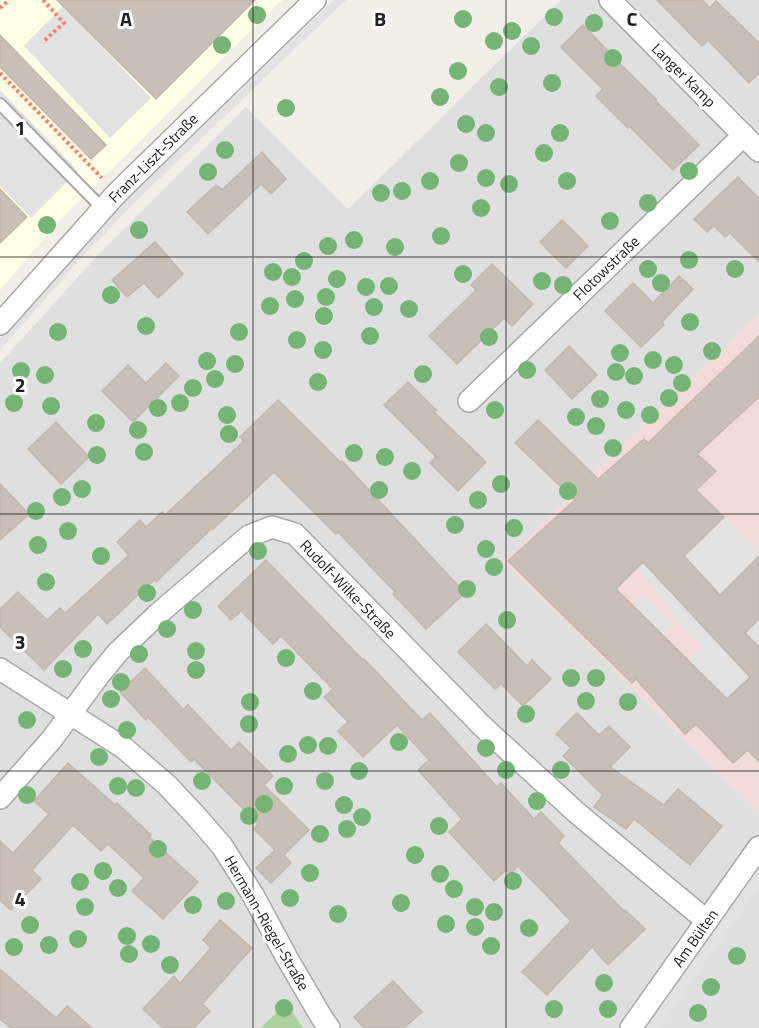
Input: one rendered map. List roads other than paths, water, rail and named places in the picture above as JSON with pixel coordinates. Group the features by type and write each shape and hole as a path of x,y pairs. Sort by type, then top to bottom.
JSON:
{"street":[{"name":"Franz-Liszt-Straße","path":"0,324 117,193 315,0"},
{"name":"Langer Kamp","path":"610,0 759,151"},
{"name":"Flotowstraße","path":"469,401 744,135"},
{"name":"Rudolf-Wilke-Straße","path":"0,798 52,738 118,652 158,614 249,536 272,527 295,534 482,726 577,813 707,921"},
{"name":"Hermann-Riegel-Straße","path":"0,669 124,748 167,785 196,816 222,846 253,895 329,1028"},
{"name":"Am Bülten","path":"631,1028 759,847"}],"lane":[{"path":"0,104 103,209"}]}
